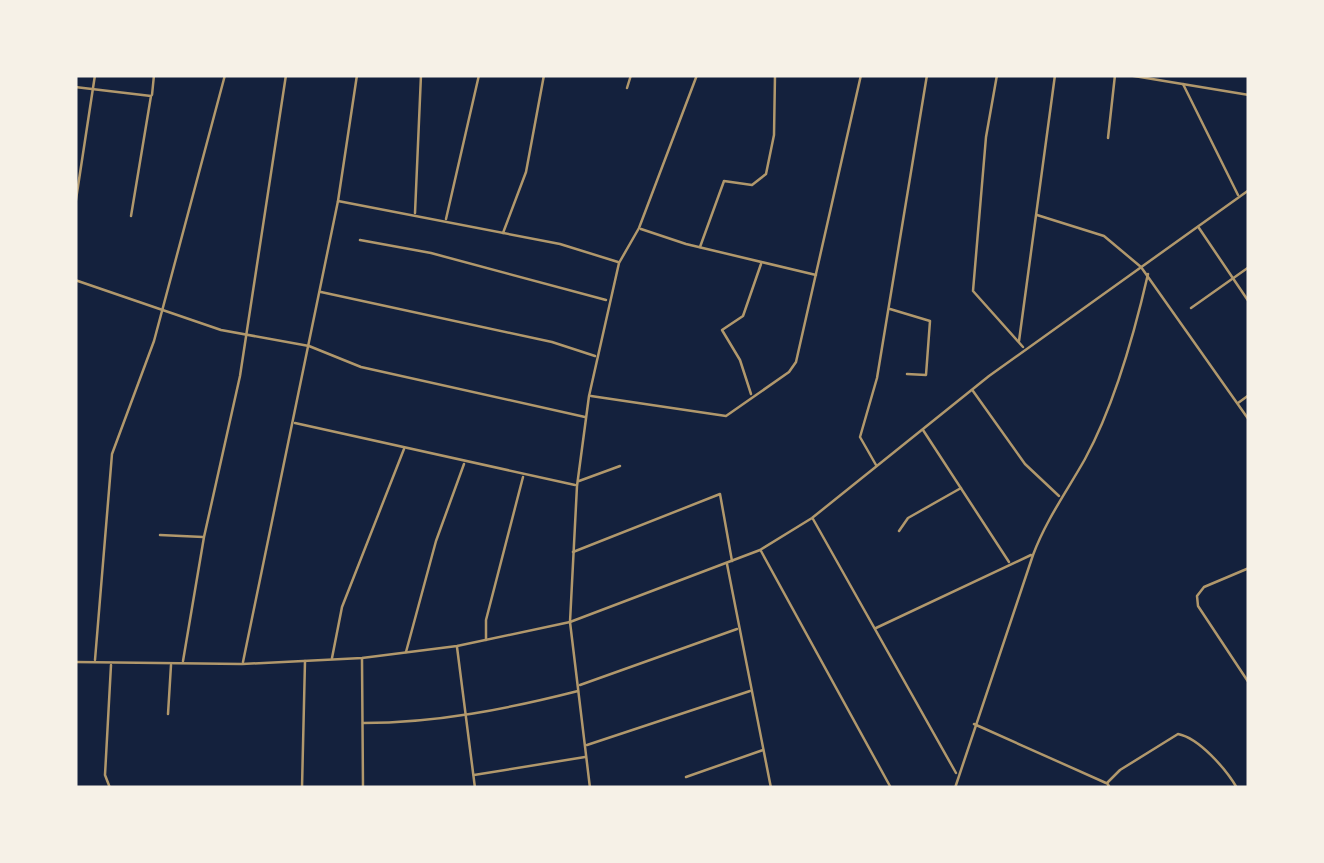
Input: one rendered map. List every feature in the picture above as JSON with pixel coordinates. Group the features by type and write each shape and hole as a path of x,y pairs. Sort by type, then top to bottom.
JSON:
{"street":[{"path":"75,206 95,75"},
{"path":"131,216 154,75"},
{"path":"95,663 112,454 163,310 226,75"},
{"path":"183,663 245,332 286,75"},
{"path":"242,664 338,201 357,75"},
{"path":"414,213 421,75"},
{"path":"446,221 479,75"},
{"path":"502,234 526,172 544,75"},
{"path":"627,88 631,75"},
{"path":"590,788 570,622 577,484 589,396 607,301 619,262 639,228 696,75"},
{"path":"700,247 724,181 752,185 766,174 774,135 774,75"},
{"path":"589,396 726,416 789,372 796,362 818,276 861,75"},
{"path":"876,466 860,437 889,309 927,75"},
{"path":"996,75 986,137 973,291 1024,350"},
{"path":"1019,340 1054,75"},
{"path":"1108,138 1116,75"},
{"path":"1128,75 1249,95"},
{"path":"1183,84 1240,197"},
{"path":"75,87 152,96"},
{"path":"75,662 242,664 362,658 457,646 570,622 760,550 812,518 972,389 1249,190"},
{"path":"338,201 560,244 619,262"},
{"path":"1037,215 1104,236 1141,267 1249,420"},
{"path":"1198,227 1249,302"},
{"path":"639,228 761,264 818,276"},
{"path":"360,240 431,253 607,301"},
{"path":"751,396 740,360 722,330 743,316 761,264"},
{"path":"1191,308 1249,268"},
{"path":"955,788 1033,555 1086,456 1136,326 1148,274"},
{"path":"75,280 221,330 309,346 361,367 586,417"},
{"path":"320,292 552,342 596,356"},
{"path":"889,309 930,321 926,375 907,374"},
{"path":"972,389 1025,464 1061,498"},
{"path":"1238,403 1249,396"},
{"path":"293,423 523,476 577,484 620,466"},
{"path":"922,428 1010,563"},
{"path":"332,659 342,607 404,448"},
{"path":"406,654 436,541 464,463"},
{"path":"486,640 486,620 523,476"},
{"path":"899,531 908,518 963,487"},
{"path":"572,552 720,494 739,629 772,788"},
{"path":"812,518 958,776"},
{"path":"160,534 204,537"},
{"path":"760,550 891,788"},
{"path":"876,628 1033,555"},
{"path":"1249,568 1204,587 1198,596 1198,606 1249,683"},
{"path":"580,685 739,629"},
{"path":"457,646 475,788"},
{"path":"362,658 363,788"},
{"path":"302,788 305,661"},
{"path":"168,714 171,663"},
{"path":"110,788 105,775 111,664"},
{"path":"585,746 753,690"},
{"path":"363,723 466,715 580,691"},
{"path":"974,724 1099,786 1109,786 1120,770 1178,734 1185,734 1237,788"},
{"path":"686,776 764,750"},
{"path":"474,775 586,757"}]}
